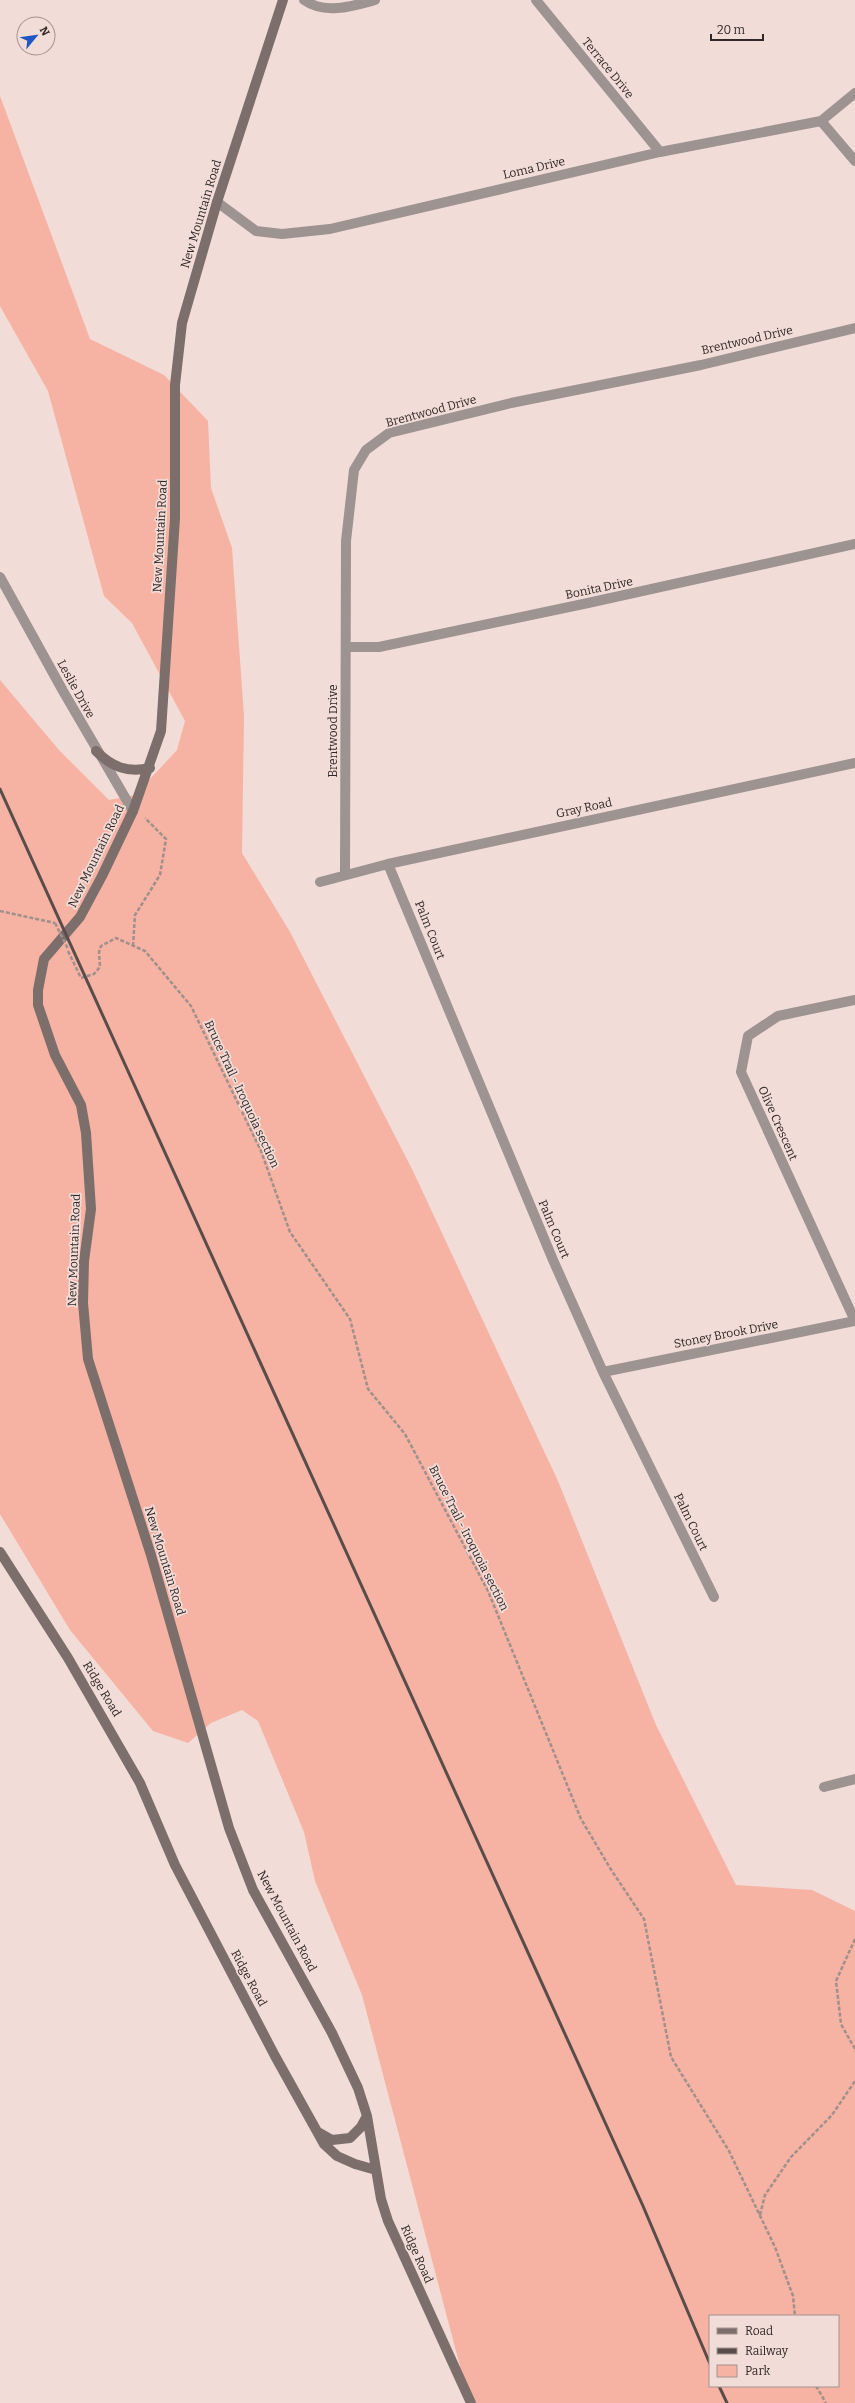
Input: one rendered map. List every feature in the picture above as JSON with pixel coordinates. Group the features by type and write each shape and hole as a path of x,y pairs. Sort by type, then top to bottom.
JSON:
{"main road":[{"name":"New Mountain Road","path":"283,0 217,202 182,323 175,384 175,518 161,731 150,768 134,810 80,917 44,959 38,990 41,1018 56,1055 81,1105 86,1133 91,1209 84,1261 83,1303 88,1359 153,1563 229,1828 253,1890 332,2033 358,2088 366,2116 376,2170"},
{"path":"96,750 107,762 121,769 131,771 150,768"},
{"name":"Ridge Road","path":"0,1552 76,1671 140,1783 175,1865 275,2056 324,2144 337,2156 355,2164 376,2170 381,2199 388,2222 471,2403"},
{"path":"317,2132 332,2140 350,2138 361,2127 366,2116"}],"street":[{"path":"304,0 326,9 350,7 375,0"},
{"name":"Terrace Drive","path":"536,0 660,152"},
{"name":"Loma Drive","path":"217,202 256,231 282,234 322,230 660,152 821,121 855,93"},
{"path":"821,121 855,161"},
{"name":"Brentwood Drive","path":"345,875 346,541 354,470 366,450 389,433 511,403 701,365 855,328"},
{"name":"Bonita Drive","path":"346,647 379,647 855,544"},
{"name":"Leslie Drive","path":"0,577 96,750 134,810"},
{"name":"Gray Road","path":"320,882 388,864 855,762"},
{"name":"Palm Court","path":"388,864 552,1260 603,1372 714,1597"},
{"name":"Olive Crescent","path":"855,1000 778,1016 748,1036 741,1072 855,1321"},
{"name":"Stoney Brook Drive","path":"603,1372 855,1321"},
{"path":"824,1787 855,1779"}],"path":[{"path":"133,946 135,914 160,875 166,839 134,810"},
{"name":"Bruce Trail - Iroquoia section","path":"0,911 55,923 81,978 94,974 100,967 99,952 101,946 116,938 145,950 191,1006 261,1151 290,1232 350,1319 368,1389 405,1434 488,1591 581,1819 610,1868 644,1919 671,2057 728,2151 775,2247 793,2296 795,2315"},
{"path":"855,1939 836,1981 841,2024 855,2049"},
{"path":"760,2216 765,2195 791,2157 832,2114 855,2081"},
{"path":"817,2387 826,2403"}],"green space":[{"path":"0,96 90,339 164,375 208,421 211,488 232,548 244,716 242,853 290,932 412,1169 558,1481 656,1725 736,1885 812,1890 855,1911 855,2403 476,2403 461,2370 362,1995 315,1881 304,1832 258,1721 242,1710 211,1723 188,1743 153,1731 70,1630 0,1514 0,680 59,750 109,800 135,795 177,750 185,721 132,623 104,596 48,391 0,306"}],"railway":[{"path":"0,789 643,2206 709,2362"},
{"path":"719,2387 727,2403"}]}
